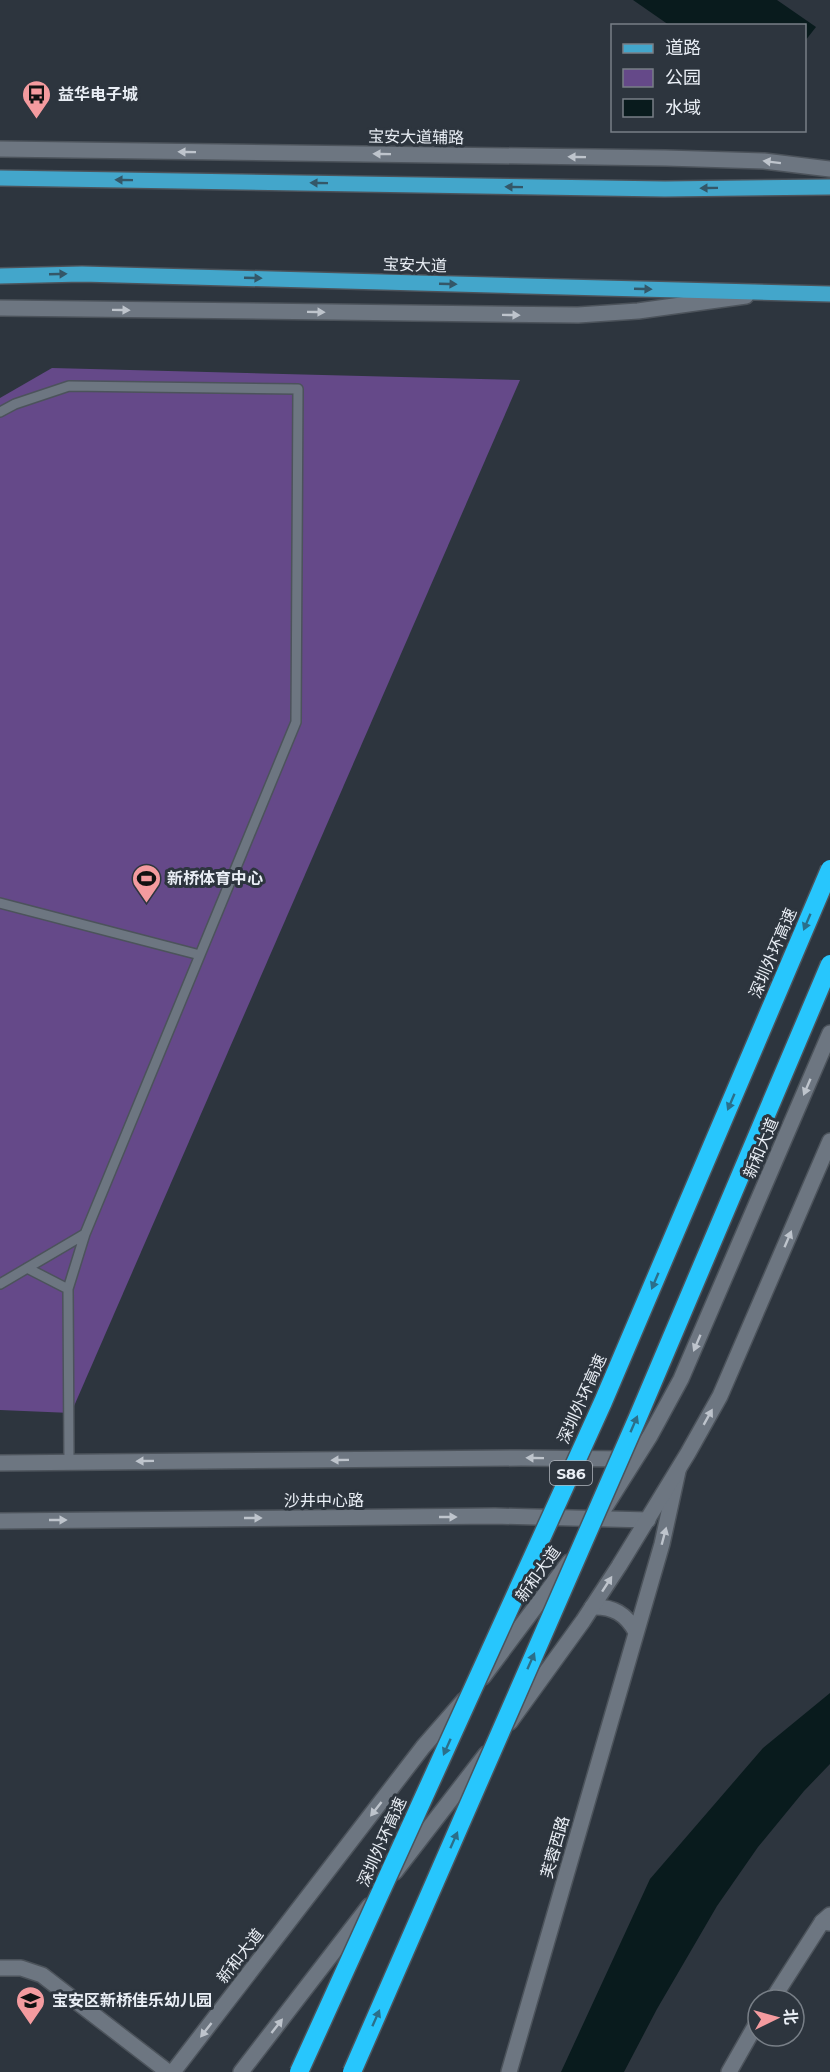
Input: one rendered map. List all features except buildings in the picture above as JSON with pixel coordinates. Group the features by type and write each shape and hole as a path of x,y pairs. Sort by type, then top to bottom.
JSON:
{"highway":[{"name":"深圳外环高速","path":"299,2072 603,1402 830,868"},
{"name":"S86","path":"352,2072 638,1417 830,963"}],"main road":[{"name":"宝安大道辅路","path":"0,149 764,160 830,169"},
{"path":"0,178 665,189 830,187"},
{"name":"宝安大道","path":"0,276 82,274 830,294"},
{"path":"0,308 578,315 638,311 772,293"},
{"name":"新和大道","path":"173,2072 423,1747 506,1648 598,1519 636,1459 681,1379 830,1033"},
{"path":"241,2072 506,1728 592,1607 648,1520 720,1396 830,1141"},
{"path":"0,1463 636,1459"},
{"name":"芙蓉西路","path":"509,2072 662,1544 679,1468"},
{"name":"沙井中心路","path":"0,1521 495,1516 648,1520"},
{"path":"592,1607 601,1606 618,1611 626,1617 636,1632"},
{"path":"780,1988 827,1920"},
{"path":"0,1968 21,1968 42,1975 168,2072"},
{"path":"729,2072 746,2042"}],"lane":[{"path":"0,412 15,404 69,386 298,388 296,722 85,1234 68,1289 69,1462"},
{"path":"0,903 200,955"},
{"path":"0,1284 85,1234"},
{"path":"27,1268 68,1289"}],"green space":[{"name":"新桥体育中心","path":"52,368 520,380 71,1413 0,1410 0,398"}],"water":[{"path":"633,0 777,0 816,27 806,40 806,24 668,24"},
{"path":"830,1693 830,1764 804,1791 758,1847 717,1906 657,2009 624,2072 561,2072 650,1879 763,1748"}],"place":[{"name":"益华电子城","path":"37,120"},
{"name":"新桥体育中心","path":"146,904"},
{"name":"宝安区新桥佳乐幼儿园","path":"31,2026"}]}
